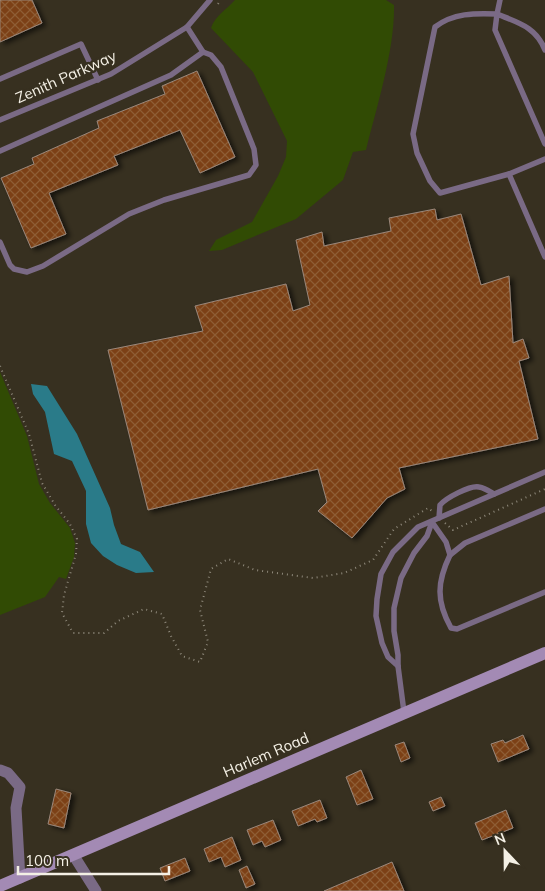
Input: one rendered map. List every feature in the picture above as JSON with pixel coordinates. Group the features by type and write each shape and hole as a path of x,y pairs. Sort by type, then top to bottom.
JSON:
{"main road":[{"name":"Harlem Road","path":"0,886 74,856 545,653"}],"street":[{"path":"0,770 8,773 20,787 16,808 20,878"},
{"path":"74,856 96,891"}],"lane":[{"name":"Zenith Parkway","path":"0,120 111,74 187,27 210,0"},
{"path":"500,0 495,30 545,144"},
{"path":"545,50 540,39 525,26 497,14 476,13 446,19 435,27 412,134 420,160 430,181 440,193 509,174 545,159"},
{"path":"0,242 10,265 14,269 27,272 43,266 129,214 164,200 249,175 256,164 254,149 221,67 211,55 203,52 187,27"},
{"path":"0,79 81,44 98,80"},
{"path":"0,151 171,76 203,52"},
{"path":"509,174 545,257"},
{"path":"398,666 388,657 382,643 378,626 376,599 381,574 393,552 418,527 545,472"},
{"path":"439,518 440,505 444,500 470,488 477,486 494,494"},
{"path":"545,509 465,543 450,555 442,572 439,594 443,613 451,628 457,629 545,592"},
{"path":"432,522 446,542 450,555"},
{"path":"404,714 394,619 396,594 407,565 427,536 432,522"}],"path":[{"path":"0,366 29,434 42,483 55,505 70,524 77,539 76,554 64,595 62,613 73,633 104,633 118,621 144,610 162,614 182,656 200,662 208,642 200,610 211,569 228,559 255,570 313,578 344,574 373,560 394,529 428,508 453,530 545,488"}],"green space":[{"path":"235,0 386,0 394,5 394,22 384,78 366,150 353,152 343,180 296,219 222,250 209,251 216,240 252,222 278,176 286,157 287,141 253,72 211,28 218,17"},
{"path":"0,372 27,436 39,484 50,503 70,528 75,543 74,557 66,579 59,577 45,597 0,615"}],"water":[{"path":"31,384 47,386 77,434 110,508 121,544 140,552 154,572 136,573 117,565 103,556 91,543 86,524 86,491 72,461 54,454 45,412 33,394"}],"building":[{"path":"0,0 32,0 42,23 0,42"},
{"path":"197,71 235,157 200,173 180,130 114,156 118,165 49,193 66,234 31,248 1,178 34,164 32,158 99,128 97,121 165,94 162,86"},
{"path":"435,209 437,220 461,214 481,285 509,276 513,343 523,339 529,358 519,361 538,439 399,468 405,489 387,498 352,538 318,511 327,502 318,469 148,510 108,350 203,331 195,306 286,284 293,311 310,305 296,240 322,232 324,246 391,231 389,218"},
{"path":"523,735 529,749 498,762 491,744 503,740 505,743"},
{"path":"404,742 410,758 401,762 395,745"},
{"path":"361,770 373,799 357,805 346,777"},
{"path":"56,789 71,793 64,828 48,824"},
{"path":"441,797 445,806 433,811 429,802"},
{"path":"320,800 327,818 317,822 315,819 298,826 292,811"},
{"path":"506,810 513,828 482,840 475,823"},
{"path":"273,820 281,840 265,847 262,841 253,845 247,830"},
{"path":"232,837 241,860 225,867 221,857 209,862 204,849"},
{"path":"185,858 190,871 165,881 160,868"},
{"path":"392,862 404,891 324,891"},
{"path":"247,866 255,884 246,888 239,870"}]}
